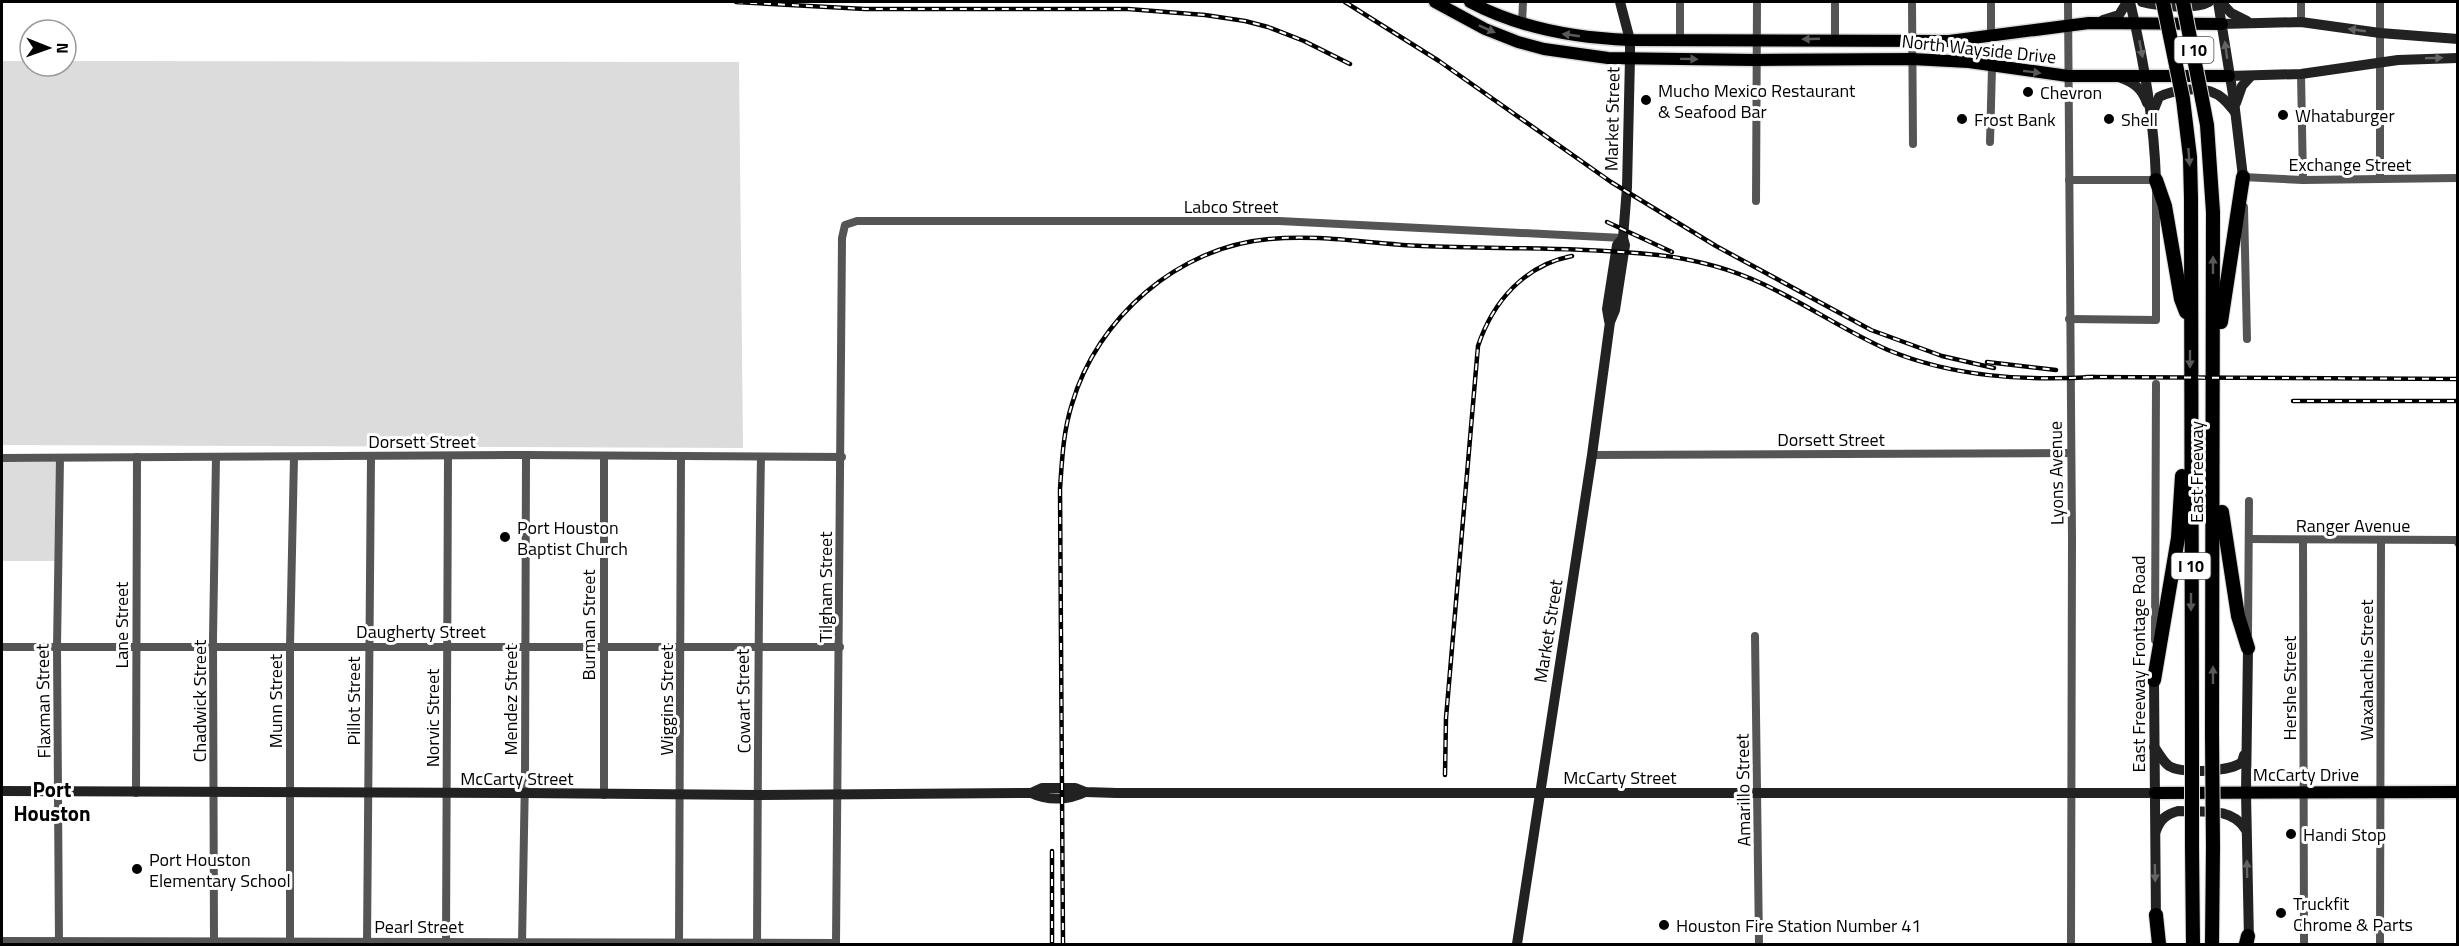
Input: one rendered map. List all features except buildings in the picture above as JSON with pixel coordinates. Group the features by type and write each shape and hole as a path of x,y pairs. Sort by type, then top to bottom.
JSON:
{"highway":[{"name":"East Freeway","path":"2163,2 2183,99 2190,157 2193,945"},
{"name":"East Freeway","path":"2183,2 2207,125 2213,212 2212,945"},
{"path":"2213,411 2223,298 2243,177"},
{"path":"2156,180 2165,206 2181,299 2190,321"},
{"path":"2154,680 2181,513 2181,440 2190,397"},
{"path":"2214,432 2228,559 2238,616 2248,648"},
{"path":"2156,915 2158,945"}],"main road":[{"name":"North Wayside Drive","path":"1436,2 1485,30 1518,42 1544,49 1630,58 1912,59 1969,62 2068,76 2251,76 2301,74 2380,62 2457,57"},
{"name":"North Wayside Drive","path":"1470,2 1522,23 1555,33 1630,40 1949,40 1991,37 2068,25 2135,22 2222,24 2301,22 2380,33 2457,39"},
{"name":"Market Street","path":"1517,945 1592,454 1610,322 1607,309 1617,245 1623,237 1627,187 1630,40 1620,2"},
{"path":"2128,2 2135,22 2146,76 2152,117 2156,180"},
{"path":"2089,23 2119,15 2128,2"},
{"path":"2142,2 2169,5 2198,5 2209,2"},
{"path":"2220,2 2231,14 2253,23"},
{"path":"2220,2 2243,177"},
{"path":"2115,76 2131,81 2144,94 2152,117"},
{"path":"2235,112 2239,91 2251,76"},
{"path":"2152,117 2159,97 2169,92 2205,90 2215,93 2235,112"},
{"path":"2248,648 2246,793 2248,942"},
{"name":"East Freeway Frontage Road","path":"2154,680 2156,915"},
{"path":"2154,747 2168,765 2178,770 2229,770 2242,762 2247,745"},
{"name":"McCarty Street","path":"2,791 604,795 1031,793 1042,798 1075,797 1085,792 2155,793"},
{"name":"McCarty Drive","path":"2155,793 2457,792"},
{"path":"2154,836 2162,819 2178,811 2229,814 2240,820 2246,830"}],"street":[{"path":"1522,2 1522,23"},
{"path":"1680,2 1680,41"},
{"path":"1755,201 1757,2"},
{"path":"1835,2 1835,39"},
{"path":"1912,2 1913,144"},
{"path":"1991,2 1991,37"},
{"name":"Lyons Avenue","path":"2068,2 2071,945"},
{"path":"2301,2 2301,22"},
{"path":"2380,2 2380,179"},
{"path":"1990,142 1992,67"},
{"path":"2301,74 2302,180"},
{"path":"2243,177 2247,339"},
{"name":"Exchange Street","path":"2243,177 2302,180 2457,178"},
{"path":"2068,319 2156,320 2156,180 2069,180"},
{"name":"Labco Street","path":"844,231 845,225 857,221 1279,221 1623,237"},
{"name":"Tilgham Street","path":"836,944 842,457 842,238 844,231"},
{"name":"East Freeway Frontage Road","path":"2154,680 2156,384"},
{"name":"Dorsett Street","path":"1592,454 2070,453"},
{"name":"Dorsett Street","path":"2,458 526,455 842,457"},
{"name":"Mendez Street","path":"523,943 526,455"},
{"name":"Norvic Street","path":"446,943 448,456"},
{"name":"Burman Street","path":"604,456 602,645 604,795"},
{"name":"Wiggins Street","path":"680,943 681,456"},
{"name":"Lane Street","path":"136,793 137,457"},
{"name":"Chadwick Street","path":"214,943 213,646 216,457"},
{"name":"Munn Street","path":"290,943 290,646 294,457"},
{"name":"Pillot Street","path":"367,942 370,457"},
{"name":"Cowart Street","path":"757,943 761,457"},
{"name":"Flaxman Street","path":"58,943 57,647 60,458"},
{"path":"2248,648 2249,501"},
{"name":"Ranger Avenue","path":"2250,539 2457,541"},
{"name":"Hershe Street","path":"2303,540 2304,945"},
{"name":"Waxahachie Street","path":"2380,945 2381,540"},
{"name":"Amarillo Street","path":"1755,636 1759,793 1759,945"},
{"name":"Daugherty Street","path":"2,647 840,646"},
{"name":"Pearl Street","path":"2,941 836,944"}],"shaded area":[{"path":"2,61 18,61 18,78 78,78 78,61 739,62 743,448 2,445"},
{"path":"2,462 58,462 57,561 2,561"}],"railway":[{"path":"736,2 865,9 1128,9 1205,15 1268,27 1304,41 1350,64"},
{"path":"1345,2 1439,61 1611,182 1716,246 1871,330 1942,356 1994,368"},
{"path":"1607,222 1672,252"},
{"path":"1063,944 1060,489 1065,436 1072,404 1084,373 1101,343 1121,316 1146,292 1173,272 1203,256 1235,245 1288,238 1326,238 1422,246 1570,249 1658,255 1712,265 1751,279 1888,350 1938,366 2015,377 2094,377"},
{"path":"1445,775 1446,718 1478,346 1492,314 1513,288 1540,268 1572,256"},
{"path":"1987,362 2056,370"},
{"path":"2086,377 2458,379"},
{"path":"2293,401 2458,401"},
{"path":"1052,851 1052,944"}],"place":[{"name":"Chevron","path":"2028,92"},
{"name":"Mucho Mexico Restaurant & Seafood Bar","path":"1646,100"},
{"name":"Whataburger","path":"2283,115"},
{"name":"Frost Bank","path":"1962,119"},
{"name":"Shell","path":"2109,119"},
{"name":"Port Houston Baptist Church","path":"505,537"},
{"name":"Handi Stop","path":"2291,834"},
{"name":"Port Houston Elementary School","path":"137,869"},
{"name":"Truckfit Chrome & Parts","path":"2281,913"},
{"name":"Houston Fire Station Number 41","path":"1664,925"}],"district":[{"name":"Port Houston","path":"52,801"}]}
